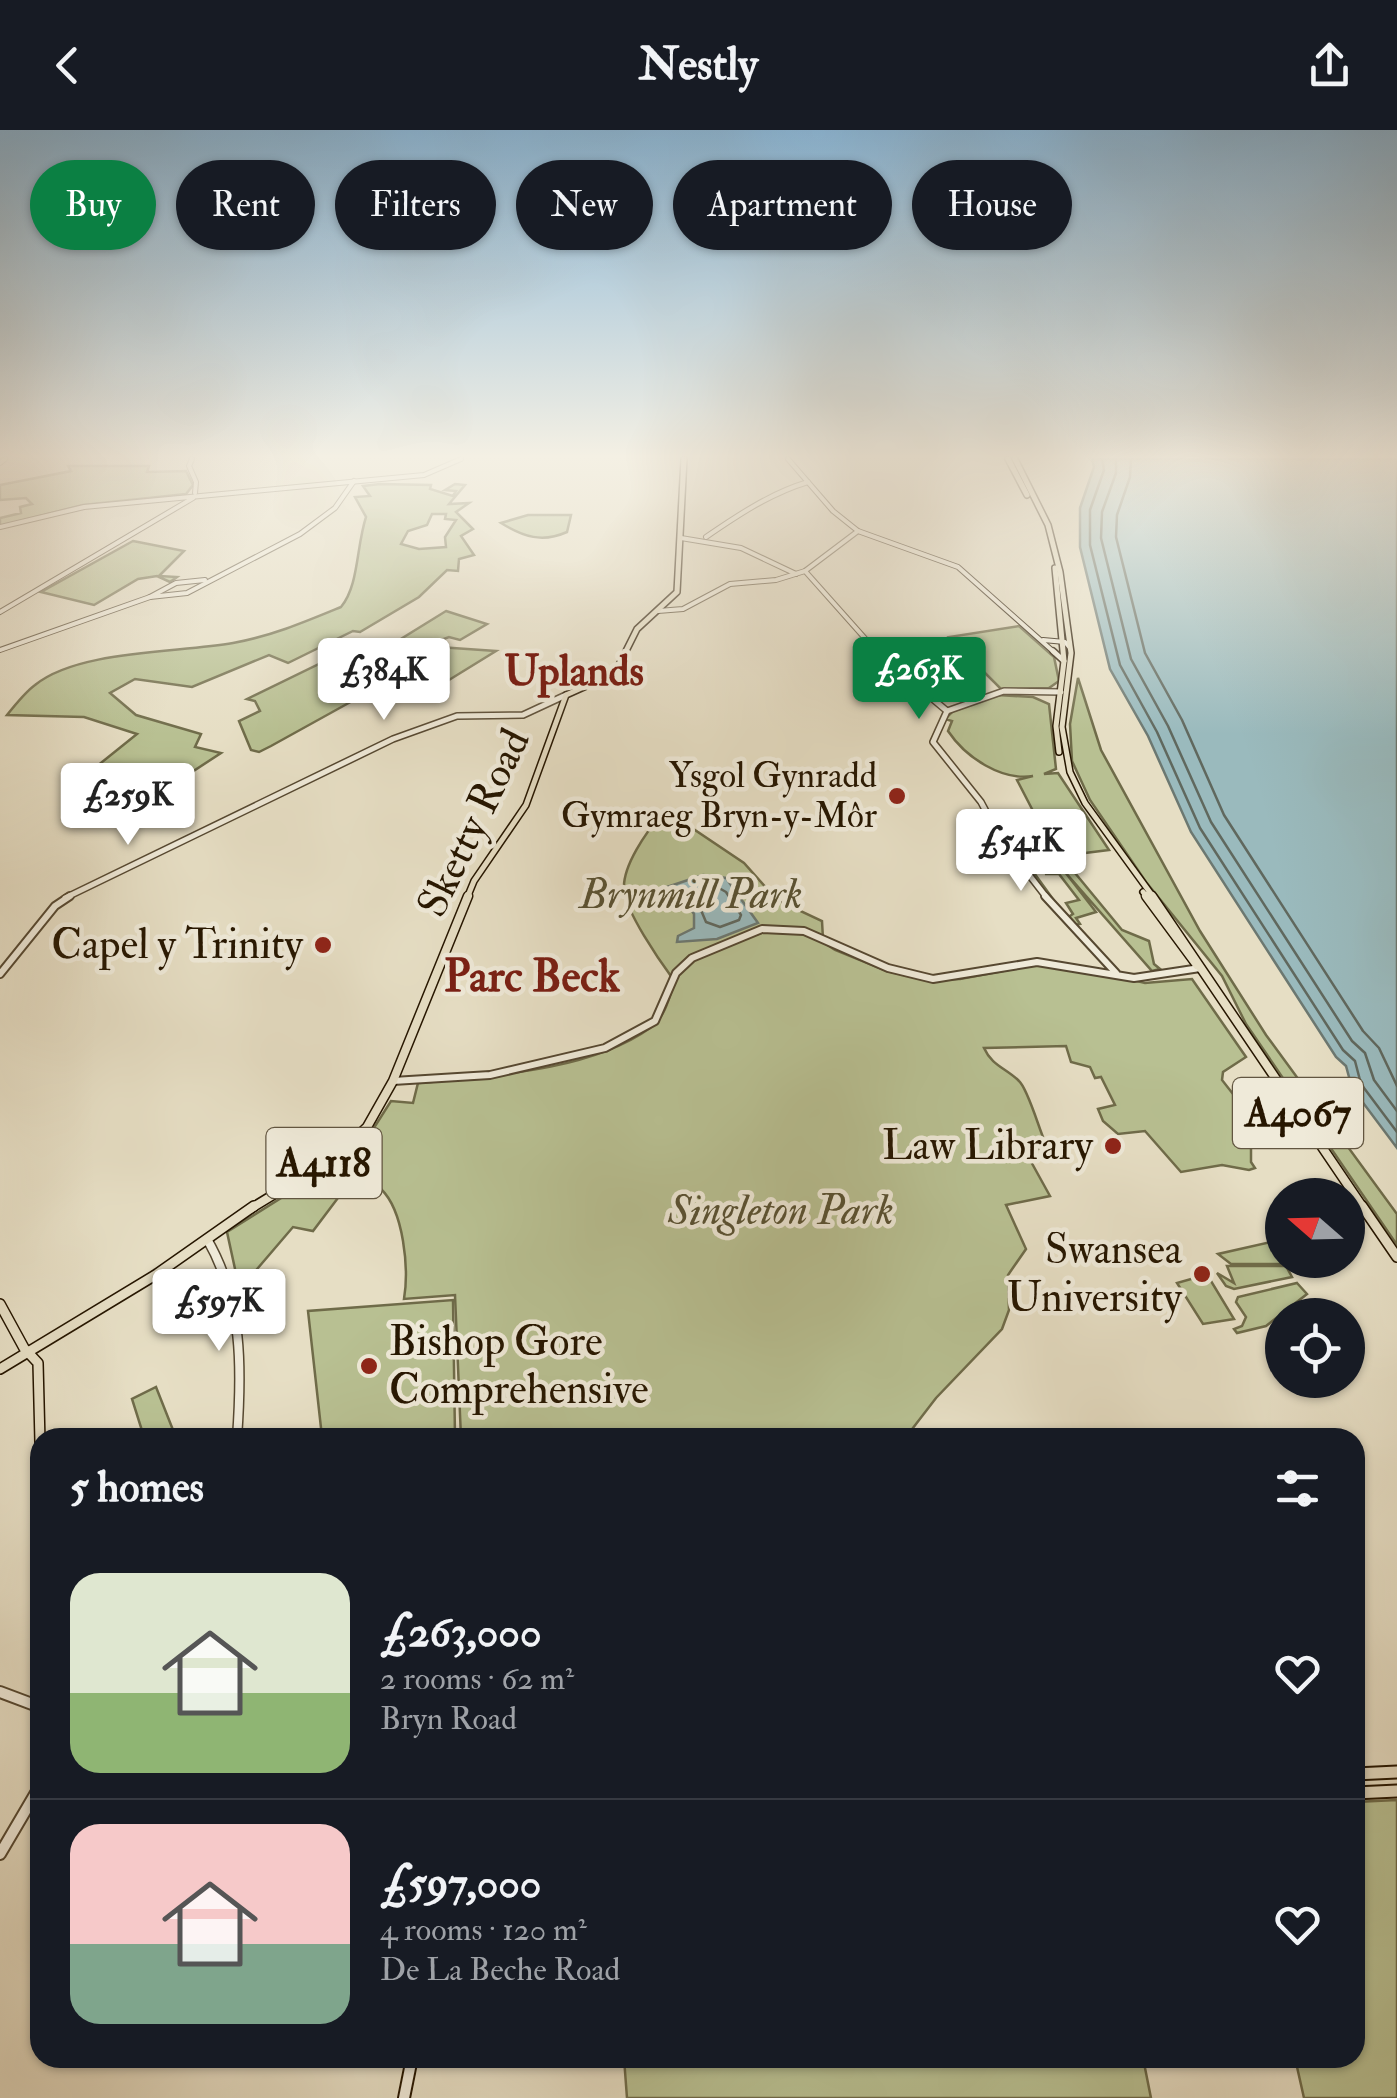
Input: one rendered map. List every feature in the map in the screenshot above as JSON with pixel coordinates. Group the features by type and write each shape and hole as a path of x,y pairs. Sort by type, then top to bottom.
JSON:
{"main road":[{"path":"566,695 615,674 634,634 670,601 679,585 680,551"},
{"path":"1050,551 1065,639 1056,726 1062,753"},
{"path":"1055,551 1070,686 1062,727 1062,753"},
{"name":"Sketty Road","path":"393,1081 474,881 526,804 566,695"},
{"name":"A4067","path":"1062,753 1067,772 1086,803 1196,956 1200,968 1397,1257"},
{"name":"A4118","path":"0,1369 348,1148 371,1122 393,1081"},
{"path":"0,1304 38,1363 40,1428"},
{"path":"1365,1774 1397,1772"},
{"path":"1365,1793 1397,1791"}],"street":[{"path":"0,612 109,551"},
{"path":"0,650 150,597 180,595 263,551"},
{"path":"753,551 796,574"},
{"path":"655,613 683,609 737,582 805,571 832,551"},
{"path":"912,551 958,568 1064,661"},
{"path":"805,571 885,661 947,710"},
{"path":"165,593 176,582 194,585"},
{"path":"1038,637 1065,639"},
{"path":"1044,642 1065,639"},
{"path":"1061,692 1004,691 947,710 932,735 1042,893 1110,970"},
{"path":"0,974 55,906 66,898 393,738 457,716 522,715 566,695"},
{"path":"393,1081 570,1060 654,1022 668,1004 677,970 694,956 757,930 778,926 806,930 902,974 934,979 961,978 1034,962 1110,970 1132,977 1200,968"},
{"path":"207,1239 225,1270 234,1321 240,1397 238,1428"},
{"path":"0,1692 30,1704"},
{"path":"0,1854 30,1803"},
{"path":"404,2098 410,2068"}],"green space":[{"path":"115,551 184,551 159,576 177,577 170,582 157,576 138,579 94,605 41,592"},
{"path":"359,551 471,551 474,555 459,559 458,571 447,570 419,597 360,632 353,631 288,663 269,655 192,687 135,679 110,693 136,715 201,734 195,747 221,753 134,810 71,787 137,734 84,717 7,715 35,685 76,665 247,640 289,628 341,607 354,577"},
{"path":"446,611 487,624 460,640 449,637 424,646 496,651 423,696 383,684 259,752 251,750 239,721 260,711 255,701 247,699 360,644 391,645"},
{"path":"1019,626 1054,657 1059,681 1049,688 1001,689 949,637"},
{"path":"1078,678 1101,750 1200,931 1266,1035 1397,1214 1397,1245 1365,1198 1365,1178 1351,1178 1246,1024 1222,976 1146,882 1090,800 1072,761 1070,724"},
{"path":"997,695 1033,697 1049,704 1056,769 1044,774 1058,773 1109,850 1061,856 1122,930 1149,941 1154,964 1160,969 1152,971 1065,872 1096,912 1076,918 1080,924 1075,925 1067,918 1073,914 1066,903 1079,900 1059,874 1045,874 1056,871 1055,867 1040,870 1035,865 1043,863 1039,858 1028,859 1016,848 1063,913 1003,838 1009,841 1036,835 1061,865 1017,780 1033,776 1009,775 986,766 948,731 952,721 945,719 953,711"},
{"name":"Brynmill Park","path":"662,814 674,816 744,863 777,900 822,921 823,939 784,928 743,934 705,953 673,979 637,923 624,890 631,860"},
{"name":"Singleton Park","path":"776,929 809,933 835,950 887,971 927,980 960,979 1040,964 1092,970 1145,983 1192,979 1246,1057 1223,1072 1222,1080 1251,1117 1247,1118 1251,1162 1255,1168 1222,1165 1181,1172 1145,1131 1118,1134 1103,1121 1098,1109 1115,1105 1101,1077 1095,1078 1090,1067 1071,1062 1066,1046 984,1048 1026,1092 1045,1142 1029,1158 1050,1196 1006,1205 1026,1249 1008,1275 1009,1310 1002,1329 913,1428 461,1428 455,1295 404,1299 405,1257 395,1211 381,1189 339,1163 365,1142 391,1101 413,1103 418,1083 538,1069 599,1054 626,1042 656,1022 686,966"},
{"path":"321,1173 350,1182 313,1231 293,1227 234,1296 237,1278 227,1232"},
{"path":"1265,1243 1265,1264 1231,1264 1218,1254"},
{"path":"1227,1266 1265,1266 1265,1278 1287,1278 1234,1289 1226,1286 1217,1273 1234,1283"},
{"path":"1205,1275 1234,1319 1203,1324 1177,1283"},
{"path":"1297,1283 1307,1294 1302,1298 1265,1298 1265,1326 1237,1333 1234,1329 1242,1326 1246,1317 1236,1302 1238,1297"},
{"name":"Bishop Gore Comprehensive","path":"453,1300 455,1428 321,1428 308,1311"},
{"path":"156,1387 172,1428 141,1428 132,1399"},
{"path":"1397,1800 1397,2098 1304,2098 1297,2068 1365,2068 1365,1802"},
{"path":"625,2068 1145,2068 1151,2098 627,2098"}],"water":[{"path":"1081,551 1397,551 1397,1148 1352,1088 1346,1066 1336,1057 1191,832 1148,736 1110,669"},
{"path":"703,875 726,878 758,923 717,939 677,942 678,936 694,928 694,914 684,899 663,897 658,890"}],"waterway":[{"path":"337,683 378,683"}],"place":[{"name":"Ysgol Gynradd Gymraeg Bryn-y-Môr","path":"897,796"},
{"name":"Capel y Trinity","path":"323,945"},
{"name":"Law Library","path":"1113,1146"},
{"name":"Swansea University","path":"1202,1274"},
{"name":"Bishop Gore Comprehensive","path":"369,1366"}],"district":[{"name":"Uplands","path":"574,672"},
{"name":"Parc Beck","path":"532,977"}]}
